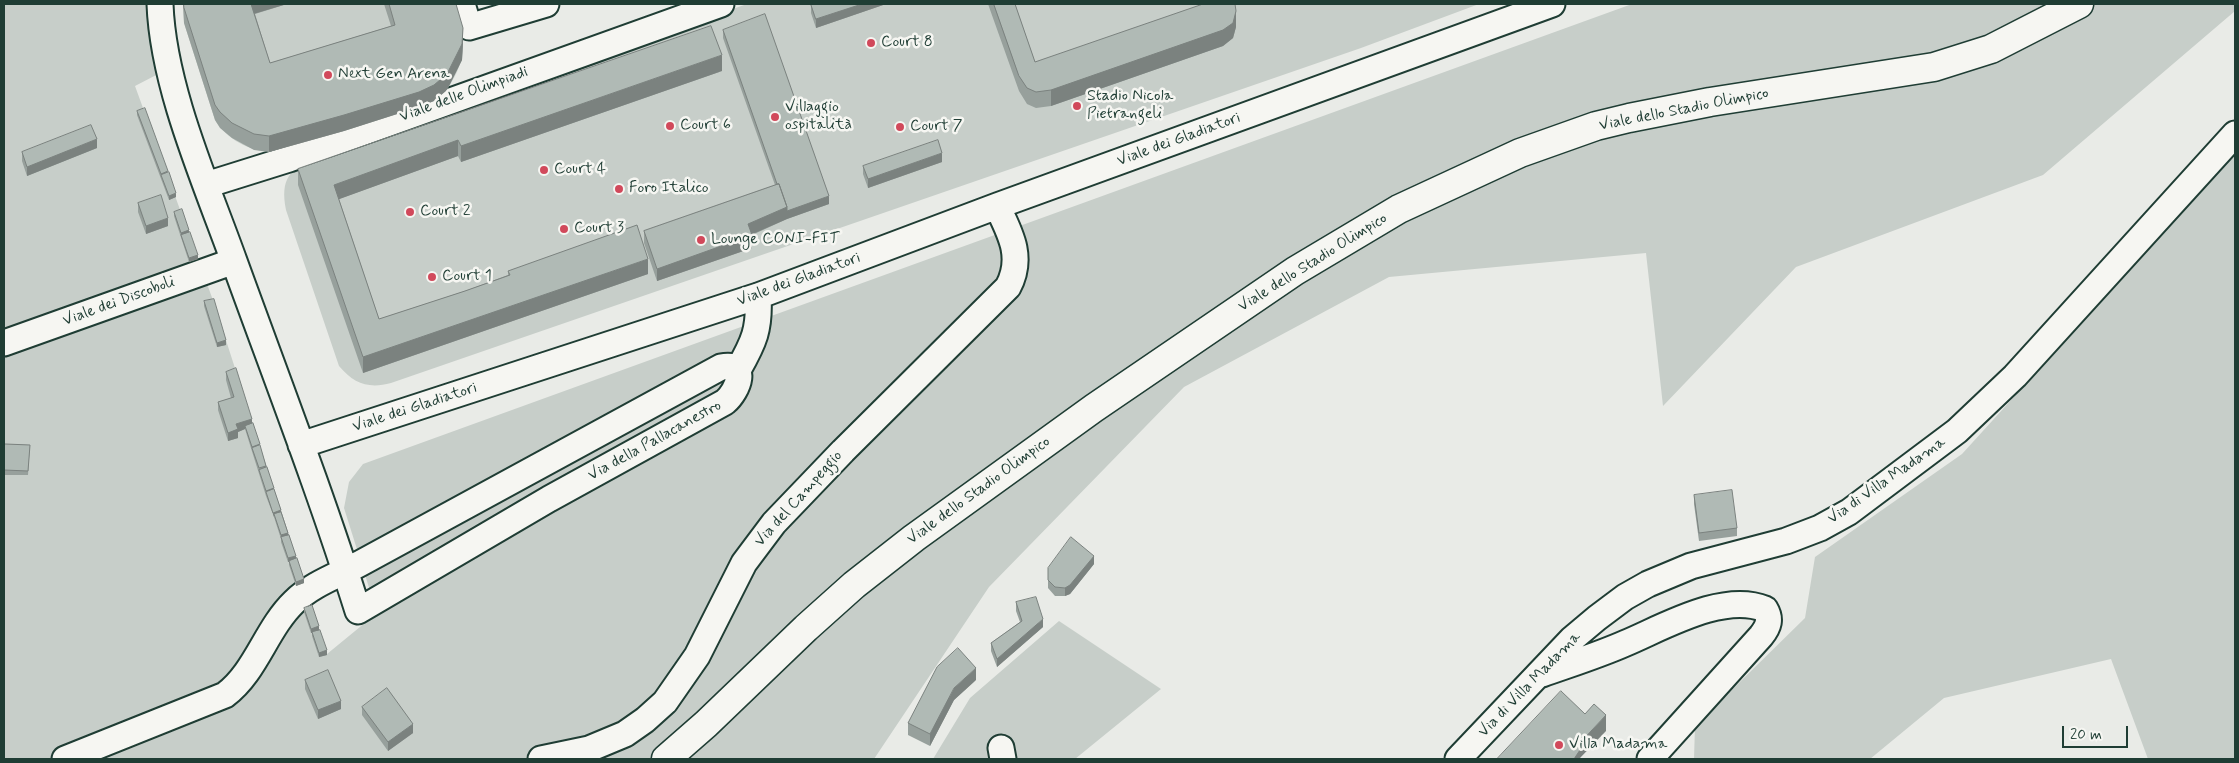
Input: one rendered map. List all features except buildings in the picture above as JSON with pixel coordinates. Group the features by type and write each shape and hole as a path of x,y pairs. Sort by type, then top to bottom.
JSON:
{"main road":[{"name":"Viale dello Stadio Olimpico","path":"666,759 700,730 765,666 841,596 914,538 1094,408 1295,271 1399,209 1520,153 1596,126 1710,102 1934,67 1991,49 2079,4"}],"street":[{"path":"160,4 161,28 181,111 301,445"},
{"path":"462,4 469,28 546,4"},
{"name":"Viale delle Olimpiadi","path":"206,185 298,156 721,4"},
{"name":"Viale dei Gladiatori","path":"301,445 762,294 996,206 1552,4"},
{"name":"Via di Villa Madama","path":"1458,759 1585,628 1612,606 1637,590 1691,566 1786,541 1820,528 1848,512 1929,453 1972,418 2004,388 2235,134"},
{"name":"Via del Campeggio","path":"541,759 589,749 624,734 645,720 665,702 694,662 738,574 766,533 843,451 1008,287 1014,272 1016,254 1012,238 996,206"},
{"name":"Viale dei Discoboli","path":"4,343 234,261"},
{"path":"738,370 758,331 762,294"},
{"name":"Via della Pallacanestro","path":"65,759 225,695 244,676 267,637 294,602 306,592 346,572 721,367 728,365 738,370 740,376 736,390 725,402 549,499 358,611 346,572 301,445"},
{"path":"542,464 549,499"},
{"path":"1538,676 1625,644 1697,613 1746,604 1765,609 1769,615 1769,622 1762,636 1650,759"}],"shaded area":[{"path":"4,4 152,4 162,72 135,86 214,303 327,654 377,613 344,508 349,482 363,464 1632,4 2235,4 2235,11 2043,175 1796,267 1663,406 1646,253 1389,277 1184,387 989,587 874,759 4,759"},
{"name":"Next Gen Arena","path":"183,4 452,4 462,38 462,57 447,90 278,151 260,150 234,140 215,120 184,23"},
{"name":"Foro Italico","path":"747,4 1479,4 1361,48 391,383 383,385 362,384 350,377 339,366 286,210 284,190 293,171 314,155"},
{"path":"2235,154 2235,759 2148,759 2111,659 1944,698 1870,759 1694,759 1695,726 1805,618 1815,557 1962,454"},
{"path":"1059,621 1161,689 1075,759 933,759 970,698"}],"place":[{"name":"Court 8","path":"871,43"},
{"name":"Next Gen Arena","path":"328,75"},
{"name":"Stadio Nicola Pietrangeli","path":"1077,106"},
{"name":"Villaggio ospitalità","path":"775,117"},
{"name":"Court 6","path":"670,126"},
{"name":"Court 7","path":"900,127"},
{"name":"Court 4","path":"544,170"},
{"name":"Foro Italico","path":"619,189"},
{"name":"Court 2","path":"410,212"},
{"name":"Court 3","path":"564,229"},
{"name":"Lounge CONI-FIT","path":"701,240"},
{"name":"Court 1","path":"432,277"},
{"name":"Villa Madama","path":"1559,745"}]}
